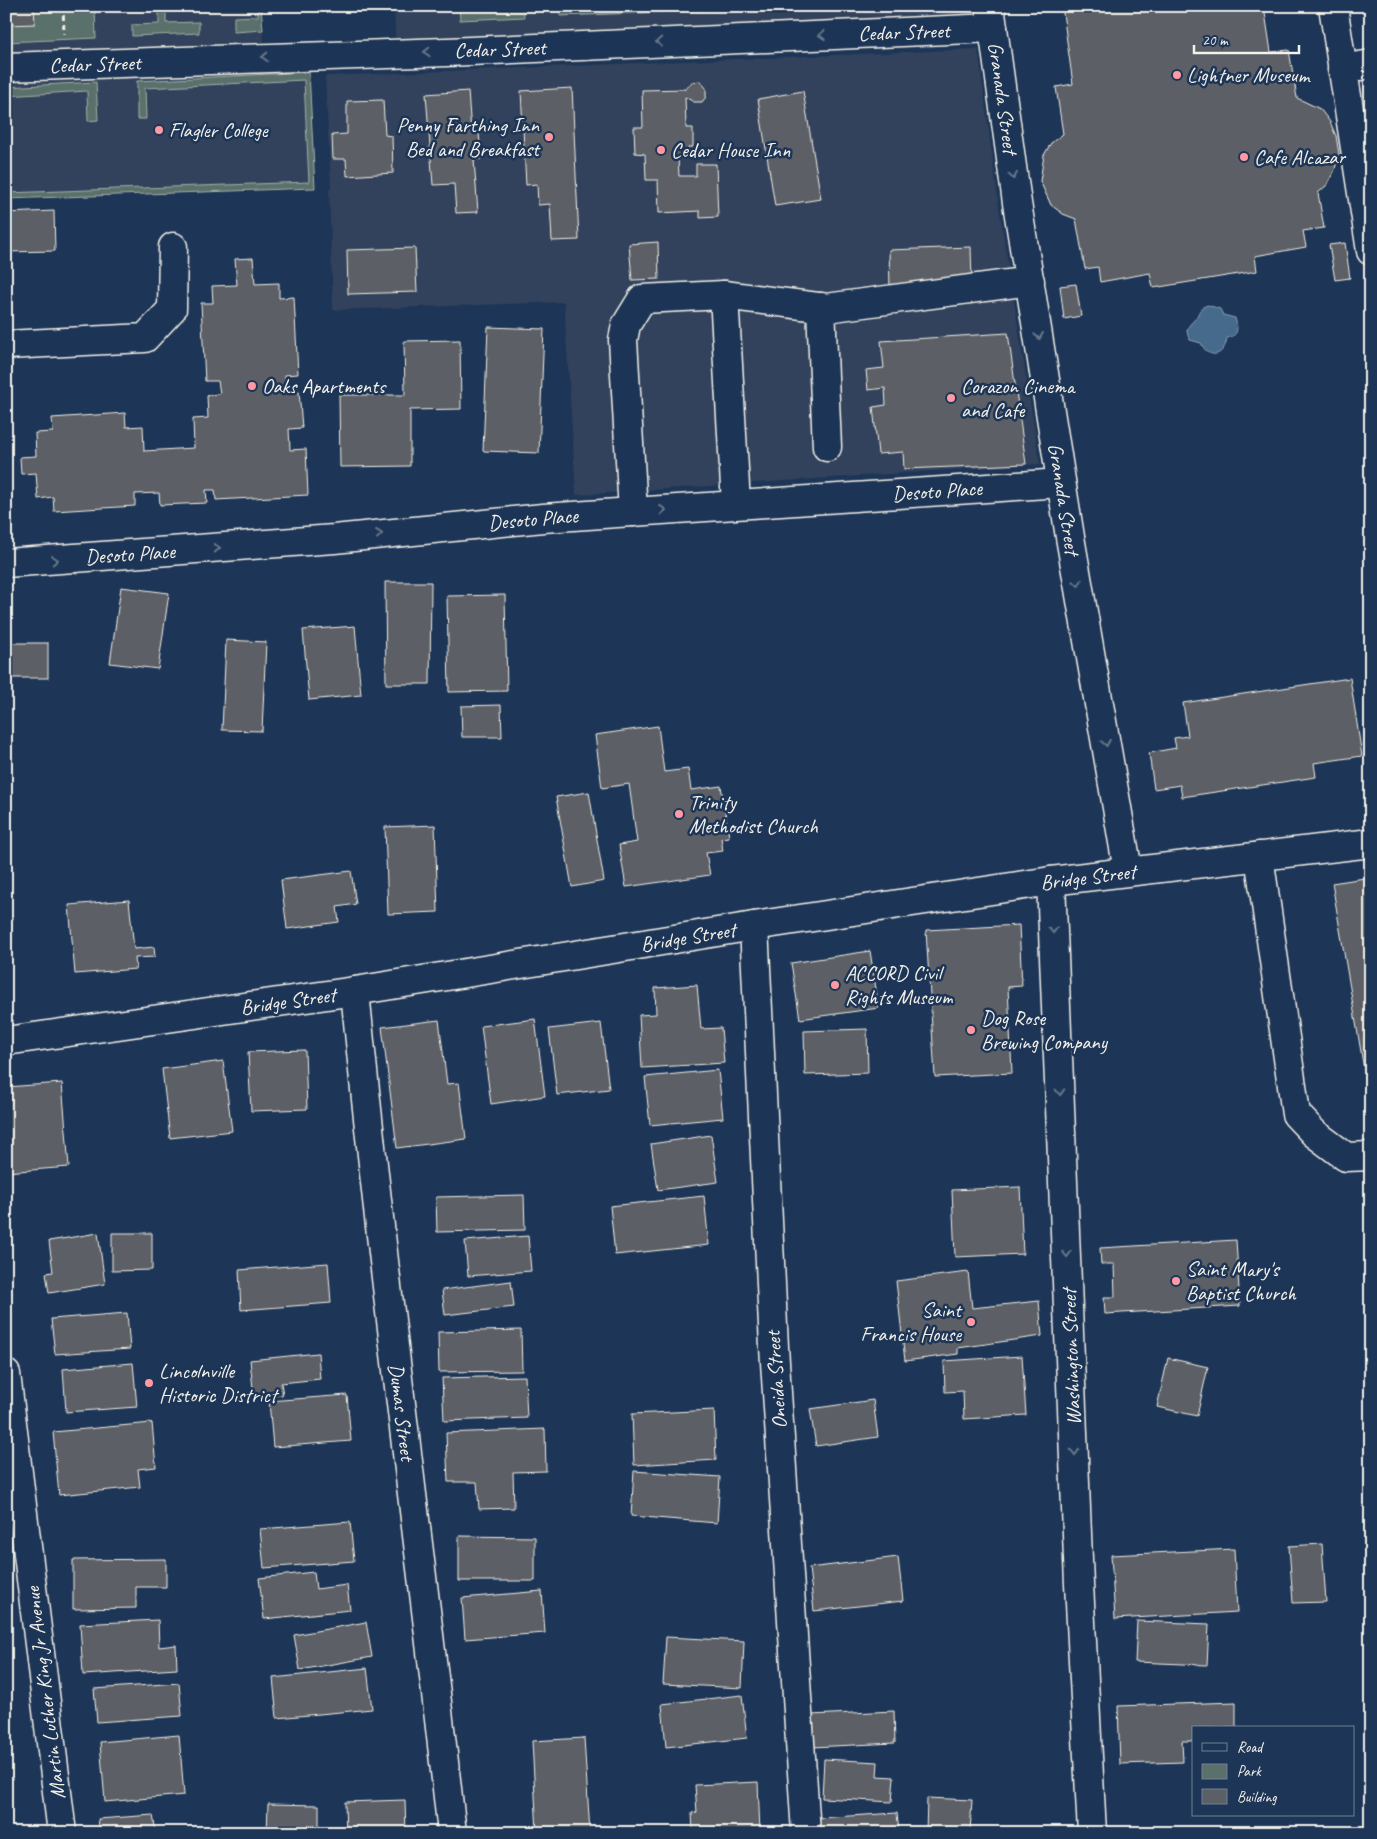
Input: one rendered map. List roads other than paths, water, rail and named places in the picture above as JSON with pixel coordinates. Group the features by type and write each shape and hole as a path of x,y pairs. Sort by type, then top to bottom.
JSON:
{"street":[{"path":"1333,6 1371,251"},
{"name":"Cedar Street","path":"6,67 447,52 991,17"},
{"name":"Granada Street","path":"991,17 1061,483 1128,871"},
{"path":"1342,69 1371,64"},
{"path":"6,344 145,338 172,309 173,247"},
{"path":"633,512 623,340 626,325 642,299 724,295 826,308 1030,281"},
{"path":"724,295 736,504"},
{"path":"821,307 827,448"},
{"name":"Desoto Place","path":"6,563 334,539 543,518 1061,483"},
{"name":"Bridge Street","path":"6,1041 354,991 754,926 1051,881 1371,843"},
{"path":"1259,856 1296,1114 1314,1133 1346,1157 1371,1156"},
{"name":"Washington Street","path":"1051,881 1079,1584 1092,1833"},
{"name":"Oneida Street","path":"754,926 774,1347 806,1833"},
{"name":"Dumas Street","path":"354,991 371,1163 426,1604 452,1833"},
{"name":"Martin Luther King Jr Avenue","path":"6,1374 62,1833"}],"place":[{"name":"Lightner Museum","path":"1177,75"},
{"name":"Flagler College","path":"159,130"},
{"name":"Penny Farthing Inn Bed and Breakfast","path":"549,137"},
{"name":"Cedar House Inn","path":"661,150"},
{"name":"Cafe Alcazar","path":"1244,157"},
{"name":"Oaks Apartments","path":"252,386"},
{"name":"Corazon Cinema and Cafe","path":"951,398"},
{"name":"Trinity Methodist Church","path":"679,814"},
{"name":"ACCORD Civil Rights Museum","path":"835,985"},
{"name":"Dog Rose Brewing Company","path":"971,1030"},
{"name":"Saint Mary's Baptist Church","path":"1176,1281"},
{"name":"Saint Francis House","path":"971,1322"},
{"name":"Lincolnville Historic District","path":"149,1383"}]}
